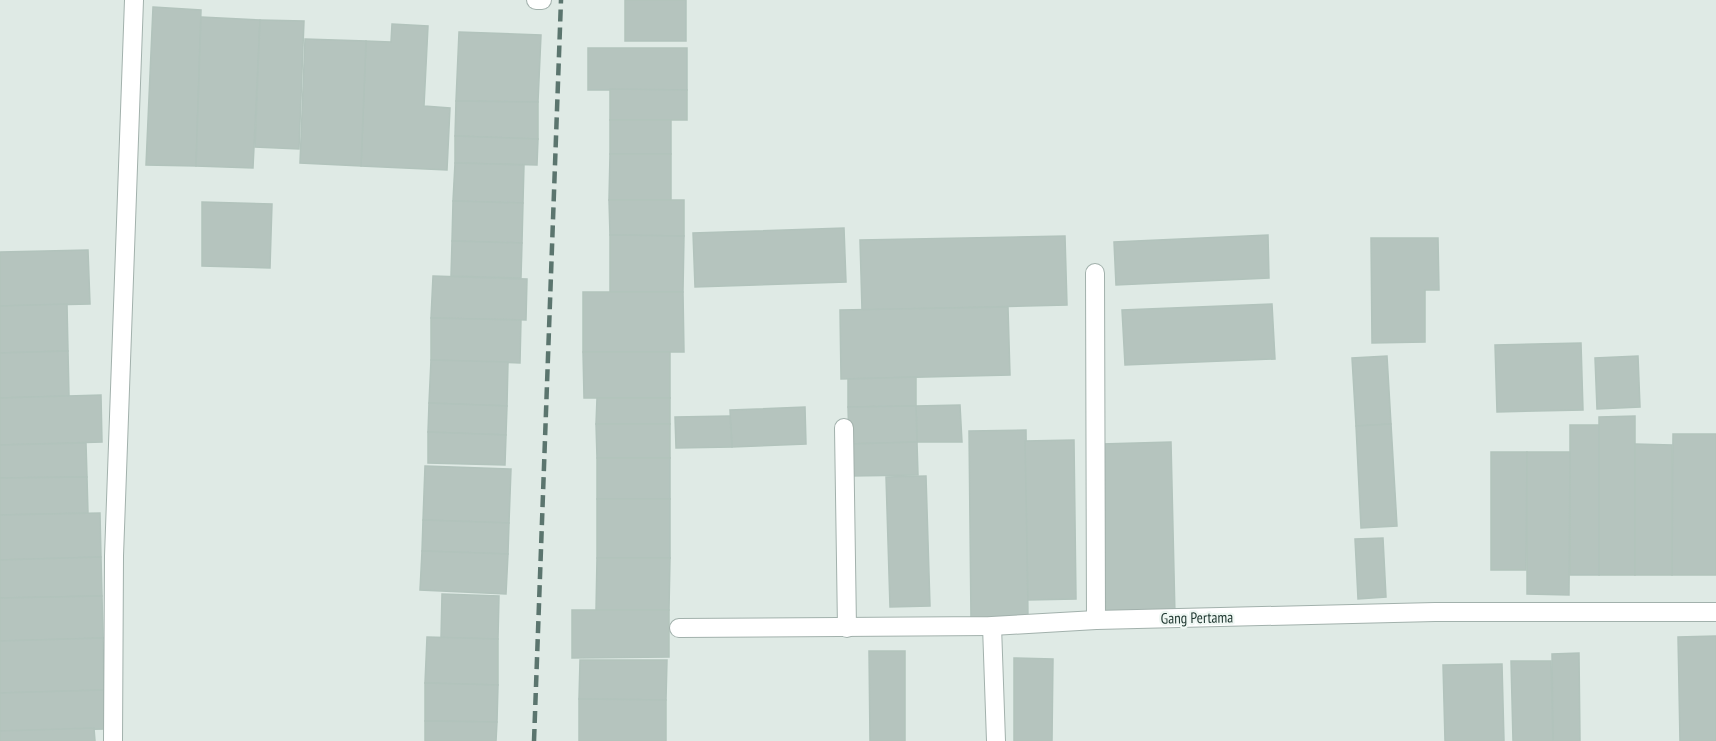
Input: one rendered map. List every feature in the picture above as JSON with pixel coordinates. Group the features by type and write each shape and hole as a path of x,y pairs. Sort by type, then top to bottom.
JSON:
{"street":[{"path":"113,741 114,556 134,0"},
{"path":"536,0 542,0"},
{"path":"1095,273 1096,620"},
{"path":"844,428 847,628"},
{"name":"Gang Pertama","path":"679,628 992,626 1096,620 1435,612 1716,612"},
{"path":"992,626 996,741"}],"building":[{"path":"625,0 686,0 686,41 625,41"},
{"path":"153,7 201,10 196,166 146,165"},
{"path":"201,17 260,20 253,168 196,166"},
{"path":"260,20 304,21 299,149 255,147"},
{"path":"392,24 428,26 424,106 450,108 447,170 361,166 366,41 391,42"},
{"path":"459,32 541,35 538,102 456,101"},
{"path":"305,39 366,41 361,166 300,163"},
{"path":"588,48 687,48 687,90 588,90"},
{"path":"610,89 687,90 687,120 610,120"},
{"path":"456,101 538,102 538,139 455,136"},
{"path":"610,120 671,120 671,154 610,154"},
{"path":"455,136 538,139 537,165 455,163"},
{"path":"610,154 671,154 671,200 609,200"},
{"path":"455,163 524,165 523,203 453,201"},
{"path":"609,200 684,200 684,236 610,235"},
{"path":"453,201 523,203 522,243 452,241"},
{"path":"202,202 272,204 270,268 202,266"},
{"path":"844,228 846,282 695,287 693,233"},
{"path":"610,235 684,236 683,292 610,292"},
{"path":"1268,235 1269,278 1116,285 1114,242"},
{"path":"1065,236 1067,305 862,310 860,240"},
{"path":"1371,238 1438,238 1439,290 1425,290 1425,342 1372,343"},
{"path":"452,241 522,243 521,278 451,276"},
{"path":"88,250 90,304 0,306 0,252"},
{"path":"433,276 527,279 526,320 431,318"},
{"path":"583,292 683,292 684,352 583,352"},
{"path":"67,304 68,351 0,353 0,306"},
{"path":"1272,304 1275,359 1125,365 1122,310"},
{"path":"1008,307 1010,375 841,379 840,310"},
{"path":"431,318 521,320 520,363 431,360"},
{"path":"1581,343 1583,410 1497,412 1495,345"},
{"path":"68,351 69,396 0,398 0,353"},
{"path":"583,352 670,352 670,398 584,398"},
{"path":"1387,356 1391,424 1356,426 1352,358"},
{"path":"1638,356 1640,407 1597,409 1595,358"},
{"path":"431,360 508,362 507,406 429,403"},
{"path":"916,377 916,406 848,407 848,379"},
{"path":"101,395 102,442 0,445 0,398"},
{"path":"597,398 670,398 670,424 596,424"},
{"path":"429,403 507,406 506,435 428,432"},
{"path":"960,405 962,442 917,442 916,406"},
{"path":"916,406 917,442 849,444 848,407"},
{"path":"805,407 806,444 732,447 730,410"},
{"path":"730,416 732,447 676,448 675,417"},
{"path":"1635,416 1635,575 1599,575 1599,417"},
{"path":"596,424 670,424 670,458 597,458"},
{"path":"1391,424 1397,526 1361,528 1356,426"},
{"path":"1570,425 1599,425 1599,575 1570,575"},
{"path":"1026,430 1028,619 971,620 969,431"},
{"path":"428,432 506,435 505,465 428,463"},
{"path":"1673,434 1716,434 1716,575 1672,575"},
{"path":"1074,440 1076,599 1028,600 1025,441"},
{"path":"917,442 918,475 850,476 849,444"},
{"path":"1171,442 1175,616 1106,618 1101,444"},
{"path":"86,443 87,477 0,478 0,445"},
{"path":"1635,444 1672,445 1672,575 1635,575"},
{"path":"1491,452 1527,452 1526,570 1491,570"},
{"path":"1527,452 1570,452 1569,595 1527,594"},
{"path":"597,458 670,458 670,499 597,499"},
{"path":"425,466 511,469 509,523 423,520"},
{"path":"926,476 930,606 890,607 886,477"},
{"path":"87,477 88,513 0,515 0,478"},
{"path":"597,499 670,499 670,558 597,558"},
{"path":"100,513 101,557 0,560 0,515"},
{"path":"423,520 509,523 508,554 422,551"},
{"path":"1383,538 1386,597 1358,599 1355,539"},
{"path":"422,551 508,554 506,594 420,590"},
{"path":"101,557 102,596 0,598 0,560"},
{"path":"597,558 670,558 669,610 596,610"},
{"path":"442,594 499,596 498,639 441,638"},
{"path":"102,596 103,638 0,641 0,598"},
{"path":"572,610 669,610 669,657 572,658"},
{"path":"1716,636 1716,741 1680,741 1678,637"},
{"path":"427,637 498,639 498,685 425,683"},
{"path":"103,638 104,690 0,693 0,641"},
{"path":"869,651 905,651 905,741 870,741"},
{"path":"1579,653 1580,741 1553,741 1552,654"},
{"path":"1014,658 1053,659 1052,741 1014,741"},
{"path":"580,660 667,660 666,700 579,699"},
{"path":"1511,661 1551,661 1553,741 1513,741"},
{"path":"1502,664 1504,741 1445,741 1443,665"},
{"path":"425,683 498,685 497,722 425,721"},
{"path":"104,690 105,729 0,731 0,693"},
{"path":"579,699 666,700 666,741 579,741"},
{"path":"425,721 497,722 496,741 425,741"},
{"path":"94,728 95,741 0,741 0,731"}],"railway":[{"path":"534,741 561,0"}]}
